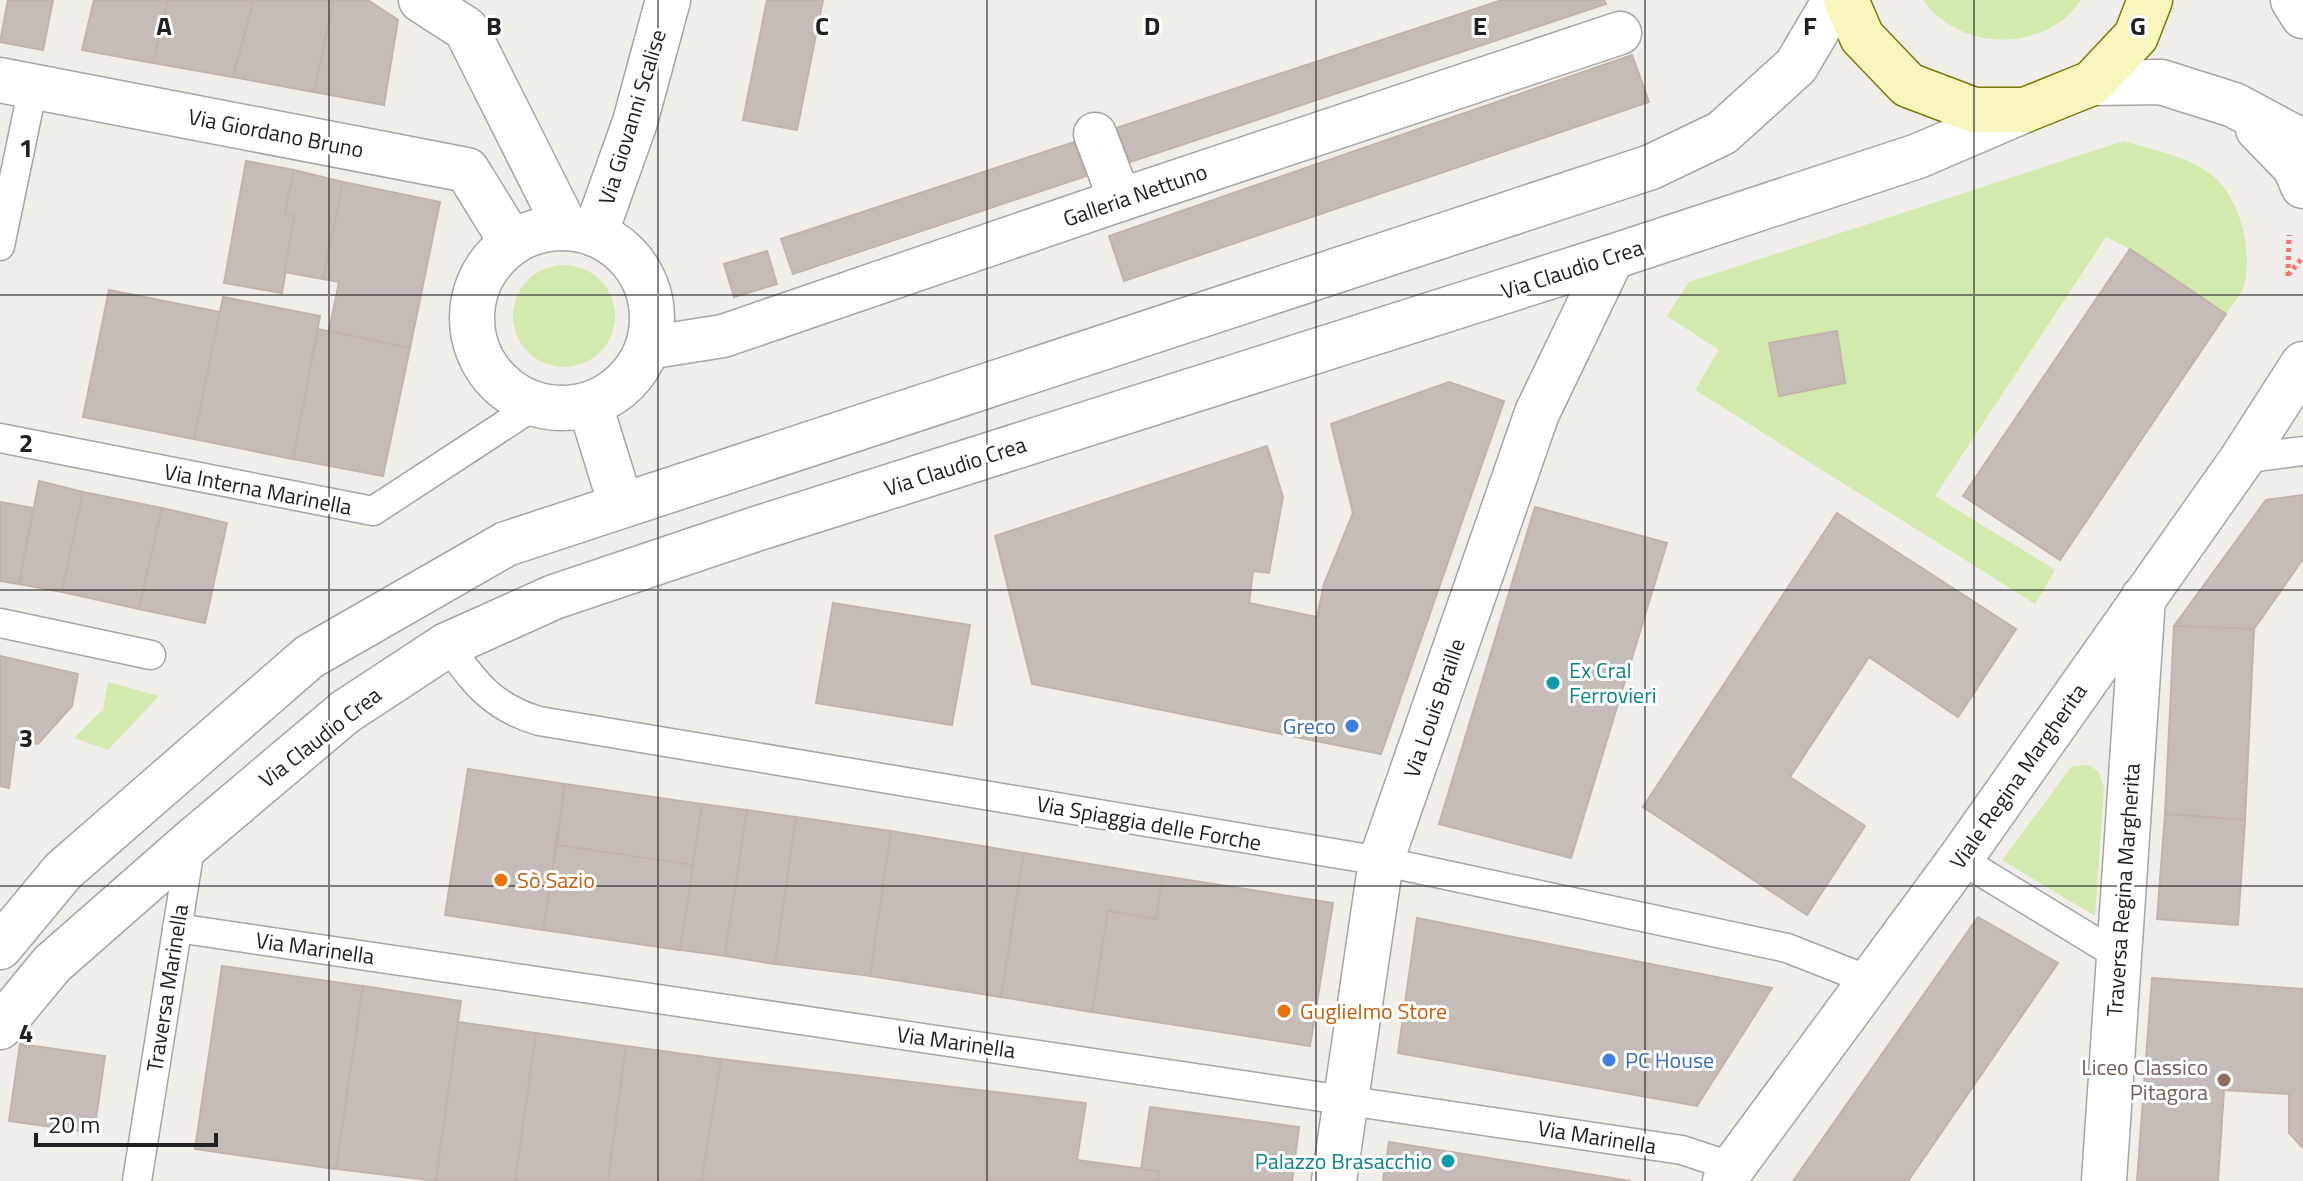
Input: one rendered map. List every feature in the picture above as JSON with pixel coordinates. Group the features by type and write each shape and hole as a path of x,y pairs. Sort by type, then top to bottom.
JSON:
{"main road":[{"path":"1846,0 1862,37 1908,85 1974,110 2025,110 2092,83 2136,36 2150,0"}],"street":[{"path":"421,0 466,29 580,231"},
{"name":"Via Giovanni Scalise","path":"580,231 635,122 668,0"},
{"path":"0,947 63,871 309,657 506,544 1651,167 1722,133 1796,66 1835,0"},
{"path":"2293,0 2303,16"},
{"name":"Galleria Nettuno","path":"647,348 723,336 1620,33"},
{"path":"2092,83 2161,82 2234,105 2303,142"},
{"name":"Via Giordano Bruno","path":"17,83 467,170 512,243"},
{"path":"2234,105 2295,167 2303,186"},
{"name":"Via Claudio Crea","path":"0,1027 52,964 191,842 345,712 447,645 554,597 741,534 1612,257 1918,156 2025,110"},
{"path":"1095,134 1120,200"},
{"path":"580,231 621,250 647,286 653,317 647,348 626,382 590,405 557,409 535,405 506,390 485,366 476,345 472,314 476,291 490,263 512,243 535,232 580,231"},
{"name":"Via Louis Braille","path":"1334,1181 1381,861 1537,413 1612,257"},
{"name":"Viale Regina Margherita","path":"1729,1174 1960,859 2242,459 2303,364"},
{"path":"590,405 621,505"},
{"name":"Traversa Regina Margherita","path":"2104,1181 2143,598"}],"lane":[{"path":"0,246 17,83"},
{"name":"Via Interna Marinella","path":"0,438 373,511 535,405"},
{"path":"2242,459 2303,451"},
{"path":"0,623 151,655"},
{"name":"Via Spiaggia delle Forche","path":"447,645 492,699 515,714 539,721 1381,861 1787,948 1871,981"},
{"name":"Traversa Marinella","path":"137,1181 191,842"},
{"path":"1960,859 2119,956"},
{"name":"Via Marinella","path":"177,928 1682,1150 1729,1174"}],"path":[{"path":"2288,276 2303,257"}],"green space":[{"path":"1923,0 2081,0 2067,17 2047,30 2009,39 1989,39 1952,27"},
{"path":"2124,141 2186,160 2217,179 2227,191 2240,220 2246,252 2245,282 2226,314 2130,249 2106,237 1935,496 2055,570 2035,604 1695,390 1719,350 1667,316 1689,282"},
{"path":"564,265 584,269 600,280 611,296 615,316 611,336 600,352 584,363 564,367 544,363 528,352 517,336 513,316 517,296 528,280 544,269"},
{"path":"108,682 159,696 108,750 74,738 103,709"},
{"path":"2088,765 2098,771 2104,787 2095,916 2002,860 2072,766"}],"building":[{"path":"8,0 53,0 43,50 0,42"},
{"path":"94,0 168,0 153,63 82,50"},
{"path":"168,0 254,0 233,77 153,63"},
{"path":"254,0 334,0 314,92 233,77"},
{"path":"334,0 368,0 398,20 384,105 314,92"},
{"path":"767,0 823,0 797,130 743,120"},
{"path":"1502,0 1604,0 1606,4 1130,162 1116,128"},
{"path":"1632,55 1649,102 1124,281 1109,236"},
{"path":"1074,142 1086,176 793,274 781,239"},
{"path":"246,161 294,170 285,213 295,215 282,293 224,283"},
{"path":"294,170 343,182 323,279 284,272 295,215 285,213"},
{"path":"343,182 440,202 410,348 329,331 339,282 323,279"},
{"path":"2130,249 2226,314 2060,560 1963,496"},
{"path":"767,251 777,284 734,297 724,264"},
{"path":"109,290 220,312 194,439 83,417"},
{"path":"223,297 320,316 293,459 194,439"},
{"path":"318,329 410,348 383,476 293,459"},
{"path":"1837,331 1845,383 1779,396 1769,343"},
{"path":"1449,382 1504,401 1381,754 1032,684 995,536 1267,446 1283,497 1269,573 1253,571 1249,603 1317,617 1324,584 1353,513 1331,424"},
{"path":"39,481 83,492 62,592 19,584"},
{"path":"83,492 162,508 139,609 62,592"},
{"path":"2303,495 2303,559 2254,629 2174,626 2266,500"},
{"path":"0,502 33,508 19,584 0,581"},
{"name":"Ex Cral Ferrovieri","path":"1535,507 1667,543 1571,858 1439,824"},
{"path":"162,508 227,523 205,623 139,609"},
{"path":"1837,513 2016,629 1958,717 1869,657 1790,777 1865,826 1807,915 1643,807"},
{"path":"833,603 970,625 952,725 816,703"},
{"path":"2174,626 2254,629 2245,820 2165,814"},
{"path":"0,656 78,674 72,706 38,744 15,740 9,788 0,786"},
{"name":"Sò Sazio","path":"468,769 565,784 543,930 445,915"},
{"path":"565,784 702,804 693,865 557,845"},
{"path":"702,804 747,810 725,956 680,950"},
{"path":"747,810 796,817 775,964 725,956"},
{"path":"2165,814 2245,820 2238,925 2157,919"},
{"path":"796,817 891,831 870,976 775,964"},
{"path":"891,831 1024,853 1001,997 870,976"},
{"path":"557,845 693,865 680,950 543,930"},
{"path":"1024,853 1163,876 1156,919 1108,911 1092,1012 1001,997"},
{"path":"1163,876 1333,903 1310,1046 1092,1012 1108,911 1156,919"},
{"path":"1978,917 2058,963 1908,1181 1793,1181"},
{"path":"1417,918 1772,988 1697,1106 1398,1053"},
{"path":"222,966 363,986 336,1169 195,1149"},
{"name":"Liceo Classico Pitagora","path":"2152,978 2303,989 2303,1148 2289,1133 2289,1094 2224,1090 2218,1181 2137,1181"},
{"path":"363,986 461,1001 436,1181 336,1169"},
{"path":"458,1022 536,1033 515,1181 436,1181"},
{"path":"536,1033 626,1046 608,1181 515,1181"},
{"path":"20,1044 105,1056 94,1133 9,1121"},
{"path":"626,1046 721,1059 702,1181 608,1181"},
{"path":"721,1059 1086,1103 1077,1160 1159,1171 1158,1181 702,1181"},
{"path":"1150,1107 1299,1127 1292,1181 1158,1181 1159,1171 1141,1169"},
{"name":"Palazzo Brasacchio","path":"1389,1142 1631,1181 1383,1181"}],"place":[{"name":"Ex Cral Ferrovieri","path":"1553,683"},
{"name":"Greco","path":"1352,726"},
{"name":"Sò Sazio","path":"501,880"},
{"name":"Guglielmo Store","path":"1284,1011"},
{"name":"PC House","path":"1609,1060"},
{"name":"Liceo Classico Pitagora","path":"2224,1080"},
{"name":"Palazzo Brasacchio","path":"1448,1161"}]}
